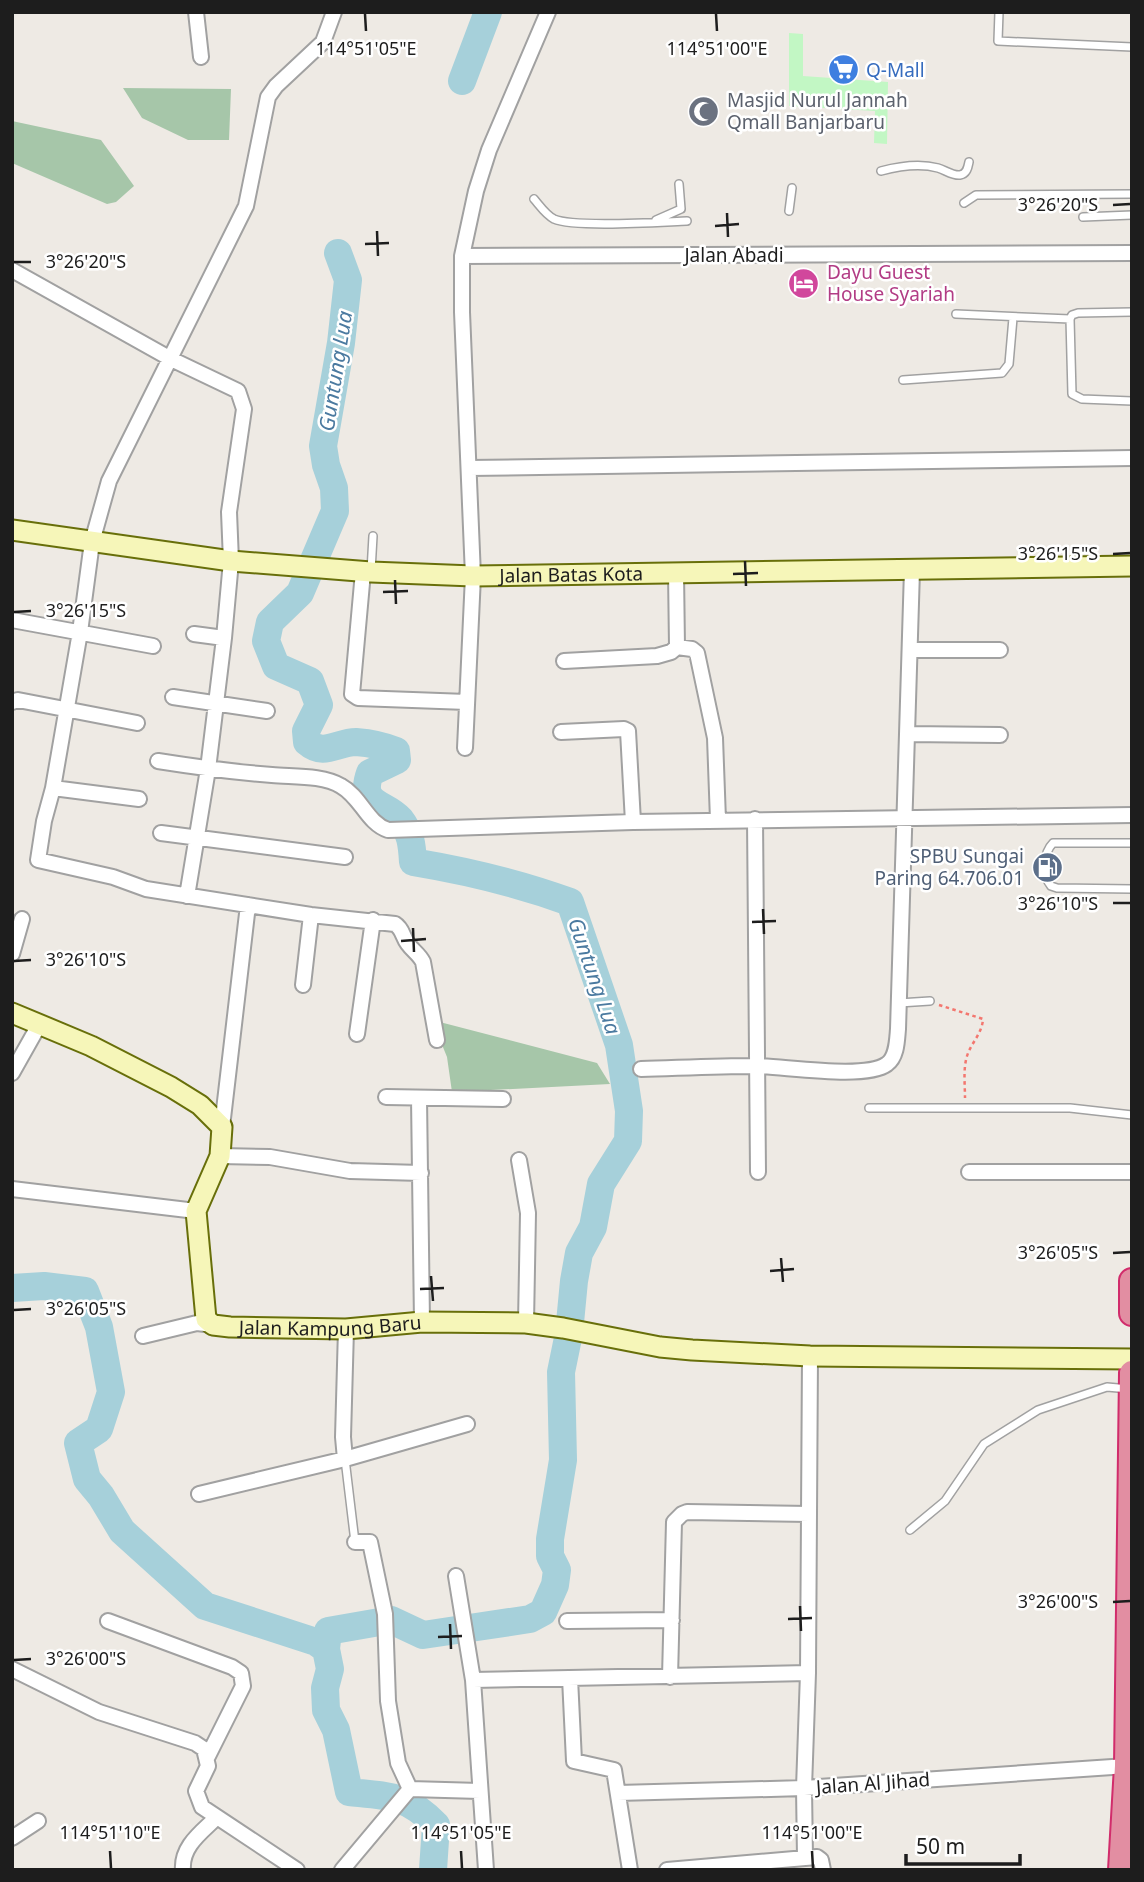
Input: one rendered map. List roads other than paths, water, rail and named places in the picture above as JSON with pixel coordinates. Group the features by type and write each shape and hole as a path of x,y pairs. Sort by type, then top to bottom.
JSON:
{"highway":[{"path":"1132,1281 1132,1313"},
{"path":"1121,1870 1127,1766 1131,1381"}],"street":[{"path":"196,12 201,57"},
{"path":"334,12 323,42 276,86 268,97 246,206 109,481 92,542 67,711 38,860 113,877 146,889 400,926 408,944 419,954 426,974 437,1040"},
{"path":"464,748 473,576 462,312 463,256 476,191 489,150 548,12"},
{"name":"Jalan Abadi","path":"463,256 1132,253"},
{"path":"12,270 171,359 238,391 242,398 244,409 229,512 231,561 224,638 208,769 187,896"},
{"path":"468,468 1132,458"},
{"name":"Jalan Batas Kota","path":"12,530 231,561 367,572 473,576 1132,566"},
{"path":"641,1069 756,1066 848,1072 876,1070 889,1063 895,1051 898,1003 912,570"},
{"path":"367,572 352,694 358,698 467,702"},
{"path":"564,661 671,653 677,647 676,572"},
{"path":"12,620 153,646"},
{"path":"194,634 224,638"},
{"path":"677,647 692,649 699,658 715,738 718,820"},
{"path":"911,650 1000,650"},
{"path":"173,697 267,711"},
{"path":"12,702 18,700 138,723"},
{"path":"561,732 628,731 633,822"},
{"path":"907,734 1000,735"},
{"path":"158,761 208,769 320,780 341,785 381,827 401,829 755,819 1132,815"},
{"path":"53,788 139,799"},
{"path":"755,819 758,1172"},
{"path":"161,833 345,857"},
{"path":"222,1127 248,905"},
{"path":"303,985 311,915"},
{"path":"12,954 22,919"},
{"path":"357,1034 373,920"},
{"path":"12,1013 91,1046 171,1087 200,1105 222,1127"},
{"path":"12,1073 39,1025"},
{"path":"386,1097 503,1099"},
{"path":"419,1098 422,1322"},
{"name":"Jalan Kampung Baru","path":"222,1127 220,1156 196,1211 206,1319 213,1325 230,1328 346,1329 422,1322 526,1324 588,1332 660,1347 810,1356 1132,1359"},
{"path":"220,1156 270,1157 351,1171 421,1173"},
{"path":"519,1160 528,1213 526,1324"},
{"path":"970,1172 1132,1172"},
{"path":"12,1189 196,1211"},
{"path":"142,1336 197,1323 213,1325"},
{"path":"345,1460 343,1437 346,1329"},
{"path":"806,1858 804,1788 808,1673 810,1356"},
{"path":"199,1494 345,1460 467,1424"},
{"path":"670,1676 674,1522 682,1514 809,1514"},
{"path":"355,1542 370,1542 385,1620 388,1701 398,1763 410,1788"},
{"path":"456,1576 473,1680 486,1870"},
{"path":"108,1620 232,1667 240,1673 243,1686 208,1756 208,1766 197,1791 202,1807 297,1870"},
{"path":"567,1621 672,1620"},
{"path":"12,1669 99,1712 195,1743 204,1749 208,1756"},
{"path":"473,1680 808,1673"},
{"path":"570,1678 574,1761 611,1768 614,1772 629,1870"},
{"name":"Jalan Al Jihad","path":"618,1793 804,1788 1127,1766"},
{"path":"410,1788 480,1791"},
{"path":"342,1870 410,1788"},
{"path":"183,1870 182,1860 187,1846 217,1817"},
{"path":"12,1838 38,1821"},
{"path":"657,1870 820,1858 823,1870"}],"lane":[{"path":"999,12 998,41 1132,47"},
{"path":"881,172 914,165 937,168 958,176 967,169 969,162"},
{"path":"649,223 681,209 679,184"},
{"path":"789,211 792,188"},
{"path":"964,203 976,195 1132,194"},
{"path":"534,199 550,217 558,220 649,223 687,220"},
{"path":"1083,217 1132,215"},
{"path":"1132,312 1078,313 1072,315 1070,320 1072,394 1082,399 1132,401"},
{"path":"956,314 1070,320"},
{"path":"903,380 1002,373 1009,364 1013,318"},
{"path":"367,572 373,536"},
{"path":"1132,843 1053,843 1047,850 1045,876 1051,886 1057,887 1132,889"},
{"path":"898,1003 930,1001"},
{"path":"869,1108 1070,1108 1132,1115"},
{"path":"910,1530 945,1502 984,1444 1038,1410 1131,1381"},
{"path":"345,1460 355,1542"}],"waterway":[{"path":"462,81 488,12"},
{"name":"Guntung Lua","path":"326,1649 328,1631 391,1620 423,1635 530,1619 543,1612 555,1585 557,1570 550,1556 550,1539 563,1460 561,1372 569,1333 574,1281 579,1253 593,1227 601,1184 628,1141 629,1111 619,1045 570,902 492,878 413,862 410,839 404,824 394,813 370,798 368,792 370,773 397,760 396,751 356,742 325,749 307,742 306,731 319,705 310,681 276,666 266,641 270,622 300,593 335,511 334,488 323,446 341,343 348,280 338,253"},
{"path":"12,1288 44,1286 85,1291 99,1327 111,1392 99,1429 78,1443 87,1479 101,1496 122,1531 205,1606 316,1642 326,1649 330,1669 325,1688 326,1710 336,1730 349,1792 397,1799 426,1815 436,1825 433,1870"}],"place":[{"name":"Q-Mall","path":"843,70"},
{"name":"Masjid Nurul Jannah Qmall Banjarbaru","path":"704,111"},
{"name":"Dayu Guest House Syariah","path":"804,283"},
{"name":"SPBU Sungai Paring 64.706.01","path":"1047,867"}]}
